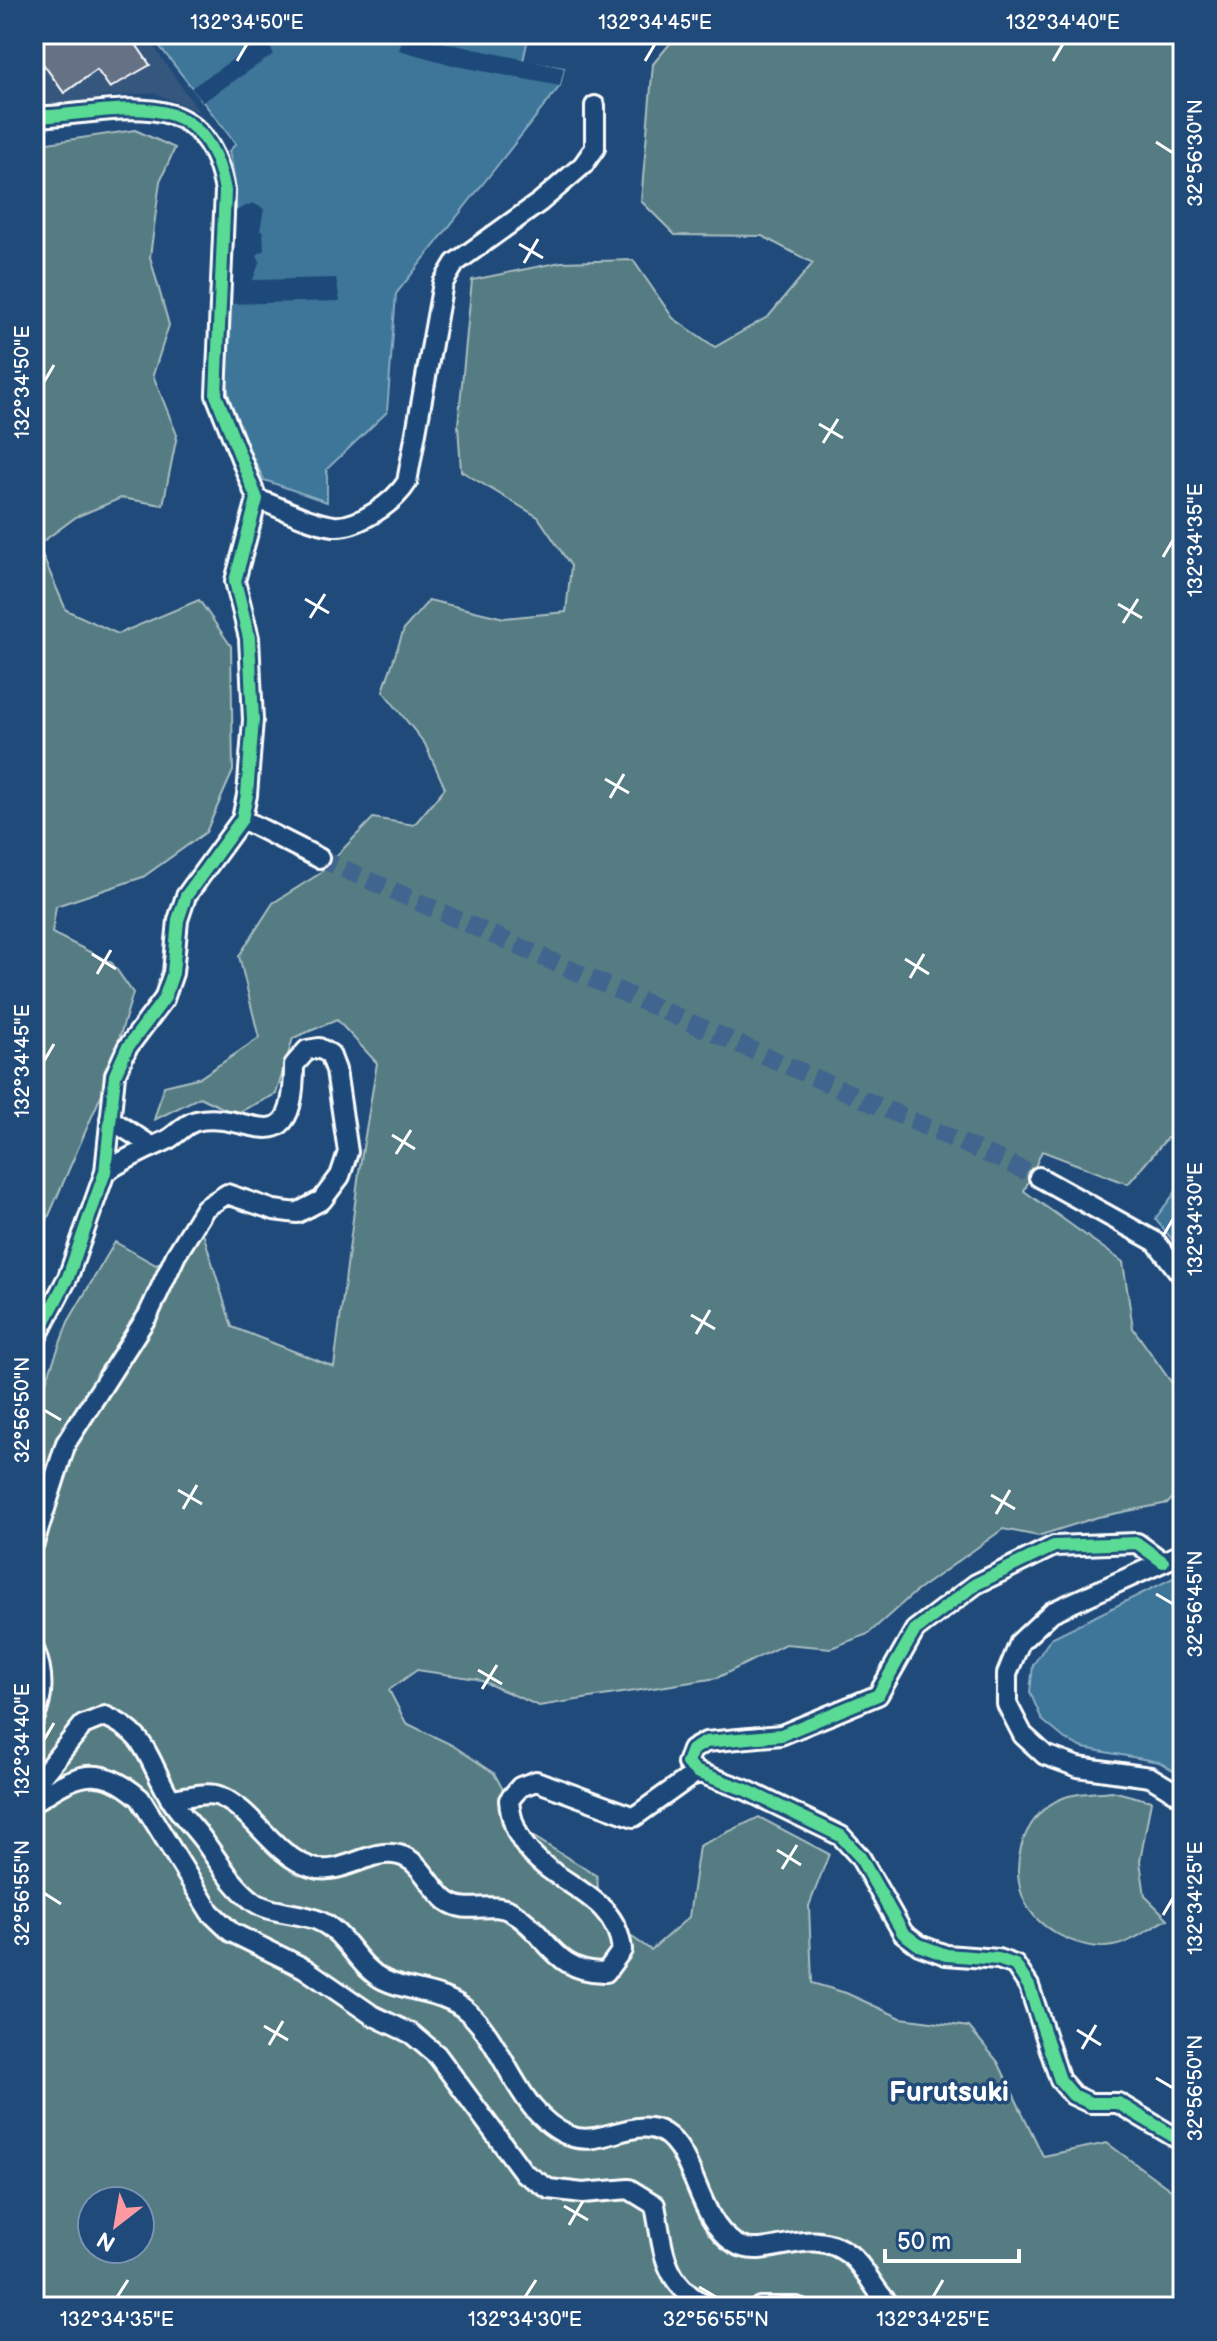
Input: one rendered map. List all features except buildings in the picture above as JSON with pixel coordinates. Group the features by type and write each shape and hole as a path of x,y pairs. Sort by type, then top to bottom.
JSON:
{"street":[{"path":"257,499 337,526 381,510 397,499 407,482 443,283 455,263 540,202 583,165 595,148 595,106"},
{"path":"34,117 144,108 165,112 175,115 203,135 219,158 225,191 214,376 216,395 257,499 235,581 249,638 253,720 242,819 186,896 178,920 173,973 164,999 127,1048 115,1075 105,1172 68,1277 34,1342"},
{"path":"242,819 319,858"},
{"path":"34,1543 66,1443 148,1315 176,1255 205,1208 227,1194 274,1210 297,1213 322,1200 340,1176 348,1152 336,1070 330,1054 319,1048 307,1050 294,1065 294,1095 284,1119 272,1128 248,1128 221,1119 193,1122 166,1141 150,1145 105,1172"},
{"path":"110,1119 150,1145"},
{"path":"1039,1177 1156,1242 1183,1277"},
{"path":"1163,1562 1137,1543 1054,1546 976,1584 915,1630 878,1695 781,1735 706,1742 692,1750 687,1763 697,1772 746,1790 841,1836 860,1857 903,1933 919,1945 946,1955 998,1959 1015,1965 1029,1986 1060,2080 1073,2095 1090,2103 1118,2103 1183,2142"},
{"path":"1183,1553 1052,1612 1020,1642 1007,1674 1007,1704 1023,1735 1045,1755 1078,1767 1150,1777 1183,1797"},
{"path":"34,1649 42,1675 41,1701 34,1719"},
{"path":"34,1780 42,1776 83,1725 105,1716 125,1725 144,1743 170,1799 229,1877 255,1904 319,1920 341,1938 363,1965 384,1980 438,1994 465,2009 480,2023 524,2095 546,2122 571,2137 596,2140 638,2128 663,2132 681,2150 697,2191 720,2230 731,2241 755,2250 806,2239 828,2244 850,2255 892,2307"},
{"path":"170,1799 217,1795 249,1816 277,1847 311,1868 344,1868 383,1854 401,1855 423,1872 449,1902 467,1910 499,1908 512,1912 554,1954 584,1972 606,1972 622,1950 620,1931 607,1910 543,1867 517,1838 509,1800 520,1787 536,1781 634,1817 697,1772"},
{"path":"34,1802 71,1778 97,1774 124,1784 140,1798 210,1912 231,1932 304,1968 372,2015 412,2034 437,2055 524,2173 549,2189 583,2193 629,2189 655,2205 666,2258 676,2285 709,2307"},
{"path":"760,2307 797,2307"}],"shaded area":[{"path":"34,34 145,34 199,112 154,93 102,97 74,106 34,108"},
{"path":"150,34 529,34 523,61 564,68 560,86 396,294 387,412 327,469 327,502 264,480 236,421 227,383 226,354 236,237 234,179 229,151 236,144"},
{"path":"1183,1182 1183,1252 1155,1219"},
{"path":"1183,1573 1183,1776 1159,1762 1083,1748 1065,1739 1042,1720 1030,1692 1033,1665 1051,1638"}],"green space":[{"path":"678,34 1183,34 1183,1136 1167,1138 1128,1184 1042,1151 1024,1191 1123,1262 1133,1328 1183,1399 1183,1487 1168,1503 1098,1517 1038,1536 1003,1529 914,1593 868,1634 831,1648 785,1644 717,1678 539,1706 477,1679 417,1670 389,1690 406,1723 452,1745 494,1773 526,1832 597,1876 600,1915 651,1950 689,1917 699,1846 759,1817 829,1854 809,1906 812,1983 846,1993 901,2018 969,2027 998,2062 1043,2156 1107,2143 1183,2199 1183,2307 34,2307 34,1414 68,1322 115,1242 156,1265 203,1233 232,1327 334,1367 359,1172 377,1063 337,1020 293,1038 276,1094 235,1114 200,1097 154,1120 164,1086 201,1077 259,1038 239,956 273,903 319,874 373,818 414,825 445,788 425,744 383,691 404,629 429,600 504,618 566,612 571,566 538,517 461,471 458,425 472,280 561,262 633,260 673,318 715,347 769,316 813,263 762,236 675,235 641,201 653,64"},
{"path":"135,130 175,148 160,181 150,257 169,325 153,375 177,435 163,505 121,498 76,517 38,545 66,610 118,634 199,600 231,646 233,771 206,832 143,877 56,906 52,933 112,963 133,993 103,1091 34,1250 34,145"},
{"path":"1112,1791 1151,1801 1140,1861 1145,1896 1168,1919 1120,1944 1091,1946 1057,1934 1038,1920 1023,1897 1018,1864 1027,1831 1048,1806 1074,1795"}],"pier":[{"path":"404,34 564,68 560,86 456,66 399,50"},
{"path":"264,38 274,54 203,102 191,88"},
{"path":"253,203 264,209 260,231 263,231 264,250 257,255 260,261 253,280 336,278 340,301 229,304 235,211"}],"tunnel":[{"path":"319,858 1039,1177"}],"cycle path":[{"path":"34,117 126,109 154,110 178,117 199,131 214,155 225,191 216,395 257,499 235,581 249,638 253,720 242,819 186,896 178,920 173,973 164,999 127,1048 115,1075 105,1172 68,1277 34,1342"},
{"path":"1163,1562 1137,1543 1054,1546 976,1584 915,1630 878,1695 781,1735 706,1742 692,1750 687,1763 697,1772 746,1790 841,1836 860,1857 903,1933 919,1945 946,1955 998,1959 1015,1965 1029,1986 1060,2080 1073,2095 1090,2103 1118,2103 1183,2142"}],"district":[{"name":"Furutsuki","path":"949,2092"}]}
